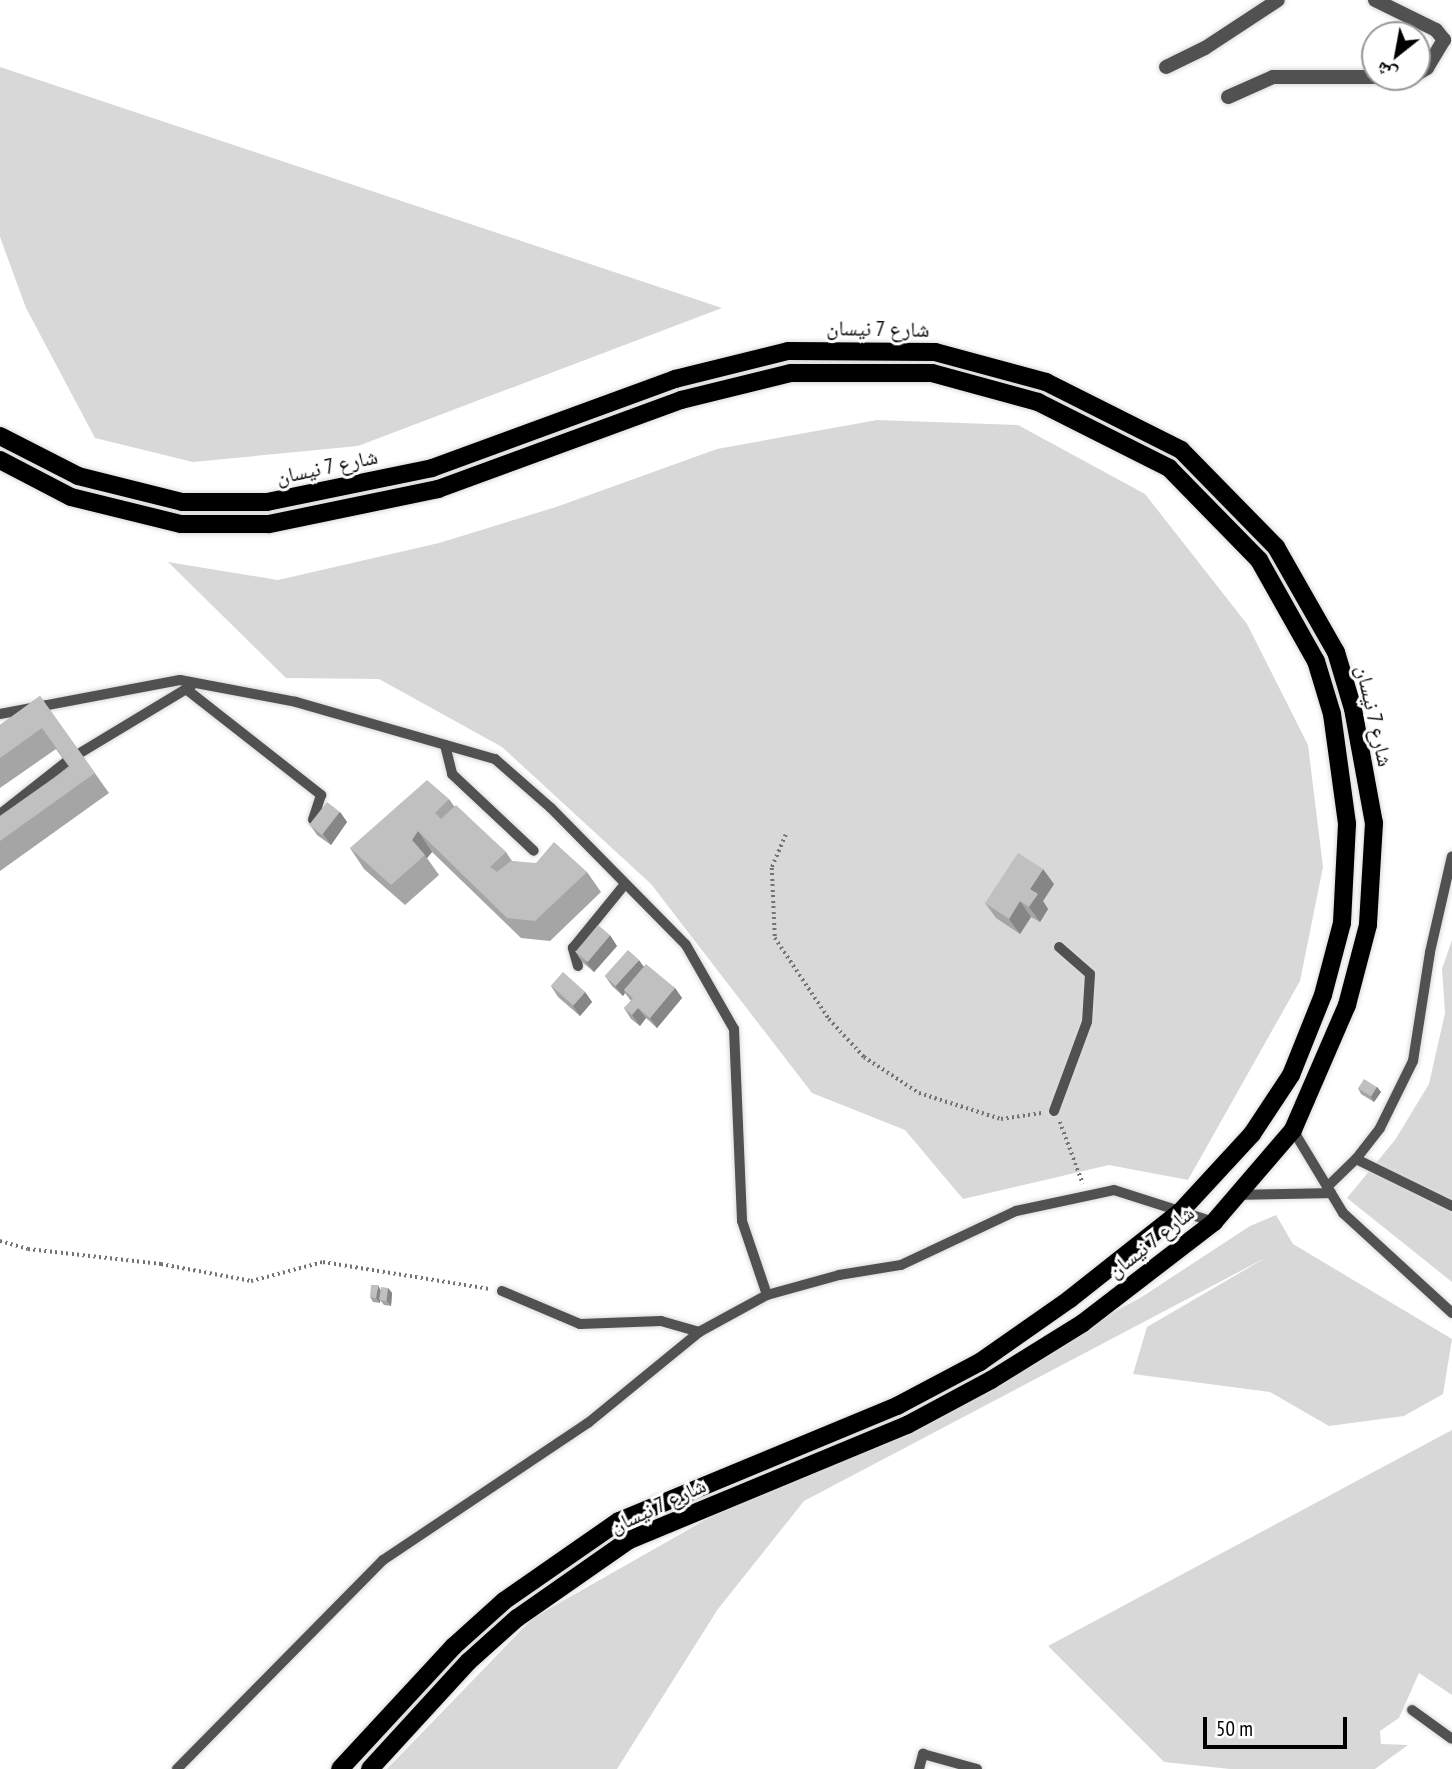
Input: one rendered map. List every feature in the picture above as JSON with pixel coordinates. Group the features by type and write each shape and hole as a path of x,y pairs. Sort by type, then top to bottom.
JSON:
{"main road":[{"name":"شارع 7 نيسان","path":"0,436 78,476 104,483 182,502 267,502 432,468 675,379 788,351 934,352 1046,382 1181,450 1276,547 1336,652 1353,709 1374,823 1368,925 1347,1005 1293,1130 1214,1222 1083,1323 991,1380 906,1425 629,1540 517,1618 468,1662 370,1769"},
{"name":"شارع 7 نيسان","path":"0,460 71,497 181,524 269,524 438,489 681,400 790,373 932,373 1038,402 1169,468 1259,560 1316,661 1332,714 1347,824 1342,923 1323,995 1291,1075 1252,1134 1180,1212 1070,1299 980,1362 897,1406 619,1521 504,1601 453,1647 341,1769"}],"street":[{"path":"1166,67 1205,48 1278,0"},
{"path":"1375,0 1436,30 1448,40 1431,63"},
{"path":"1227,96 1273,77 1361,77"}],"lane":[{"path":"0,714 180,680 191,686 321,795 313,820"},
{"path":"80,752 191,686 296,702 495,759 551,808 686,945 734,1029 742,1221 767,1295"},
{"path":"445,745 452,774 534,851"},
{"path":"0,814 66,762"},
{"path":"1237,1195 1329,1190 1380,1128 1413,1061 1430,952 1452,856"},
{"path":"578,966 573,948 625,884"},
{"path":"1054,1111 1087,1022 1090,974 1059,947"},
{"path":"1293,1130 1343,1213 1452,1313"},
{"path":"1356,1159 1452,1206"},
{"path":"177,1769 383,1560 588,1423 699,1332 767,1295 838,1275 901,1265 1016,1211 1114,1190 1214,1222"},
{"path":"502,1291 580,1324 661,1321 699,1332"},
{"path":"1412,1710 1452,1739"},
{"path":"919,1769 923,1754 977,1769"}],"path":[{"path":"786,835 772,869 775,938 829,1019 864,1057 919,1093 1000,1119 1054,1111 1087,1196"},
{"path":"0,1241 28,1250 161,1264 251,1281 323,1262 502,1291"}],"shaded area":[{"path":"0,67 722,308 358,446 193,462 95,438 26,308 0,237"},
{"path":"877,420 1018,425 1145,494 1247,624 1308,745 1323,867 1300,981 1188,1180 1109,1165 963,1199 905,1130 812,1093 651,884 502,747 379,679 286,678 168,562 278,580 439,543 556,507 717,449"},
{"path":"1452,940 1452,1282 1347,1198 1395,1140 1429,1084 1445,1013 1442,969"},
{"path":"1276,1215 1293,1244 1452,1339 1443,1394 1404,1416 1329,1426 1270,1392 1133,1374 1147,1327 1267,1257 804,1501 718,1609 617,1769 387,1769 533,1618 765,1486 949,1402 1140,1298 1250,1226"},
{"path":"1452,1430 1452,1695 1419,1673 1399,1718 1380,1731 1381,1744 1408,1745 1375,1769 1230,1769 1164,1762 1048,1646"}],"building":[{"path":"40,696 95,773 0,841 0,816 70,767 42,728 0,758 0,725"},
{"path":"427,780 449,799 435,813 441,819 456,805 506,852 490,867 497,872 511,861 536,863 554,842 587,872 535,921 507,918 418,831 412,840 425,855 391,885 350,848"},
{"path":"327,802 340,812 322,835 309,825"},
{"path":"1018,853 1043,869 1030,889 1038,894 1029,907 1020,901 1009,919 985,903"},
{"path":"598,925 610,935 588,962 576,952"},
{"path":"628,950 639,960 616,986 605,976"},
{"path":"646,964 675,988 650,1018 638,1008 632,1015 624,1008 633,998 624,990"},
{"path":"563,972 585,992 573,1005 551,985"},
{"path":"1364,1079 1377,1087 1371,1096 1358,1088"},
{"path":"371,1285 378,1285 376,1298 370,1297"},
{"path":"381,1287 388,1288 386,1301 379,1300"}]}
